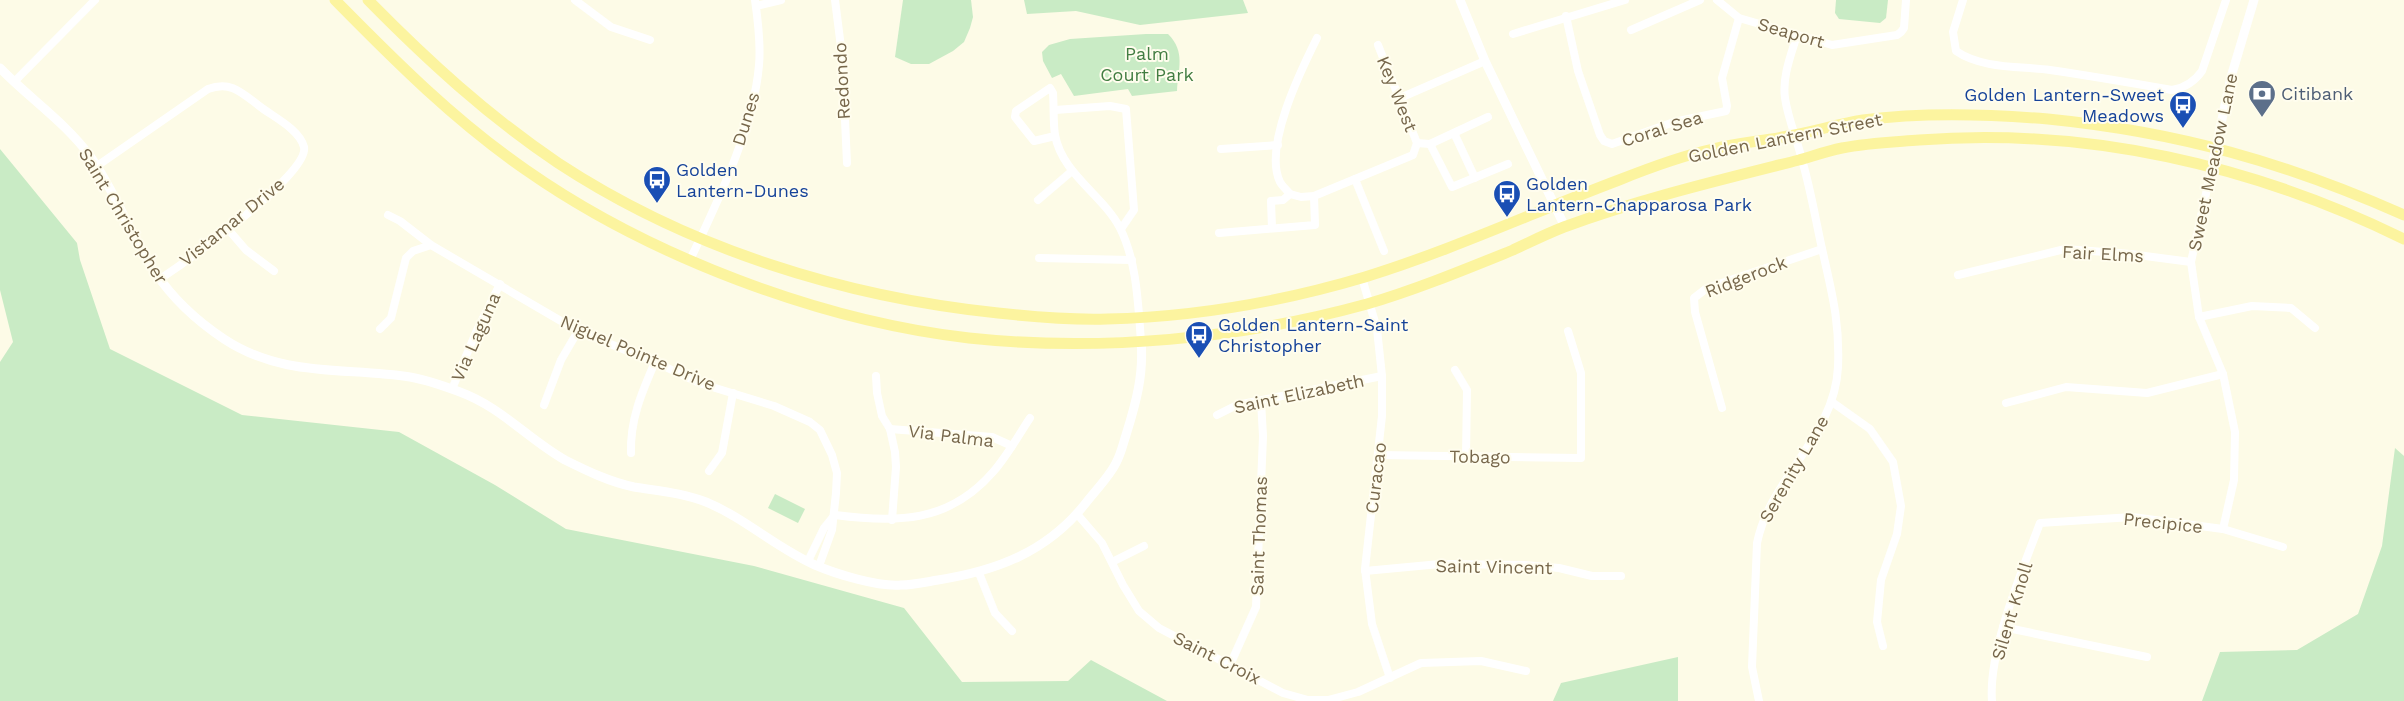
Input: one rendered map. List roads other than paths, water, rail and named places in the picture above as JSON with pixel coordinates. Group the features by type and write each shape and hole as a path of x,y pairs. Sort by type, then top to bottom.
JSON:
{"main road":[{"name":"Golden Lantern Street","path":"335,0 430,94 525,170 648,241 690,260 799,300 878,322 963,337 1036,342 1141,341 1245,330 1369,303 1510,251 1565,227 1721,178 1842,148 1946,138 2004,138 2077,142 2136,150 2212,166 2252,177 2335,208 2404,239"},
{"name":"Golden Lantern Street","path":"368,0 448,79 517,134 563,166 619,199 700,238 827,282 913,302 1040,317 1106,320 1247,307 1362,278 1442,252 1622,178 1714,148 1794,135 1867,120 1990,115 2109,126 2216,147 2306,174 2404,215"}],"street":[{"path":"14,82 95,0"},
{"path":"575,0 611,27 650,40"},
{"path":"756,3 781,0"},
{"name":"Redondo","path":"835,0 842,55 846,163"},
{"path":"1460,0 1485,61 1565,227"},
{"path":"1513,34 1566,16 1625,0"},
{"path":"1631,30 1700,0"},
{"name":"Seaport","path":"1716,0 1739,18 1838,45 1901,32 1904,28 1906,0"},
{"path":"1963,0 1953,32 1956,51 1964,56 1991,64 2051,70 2172,90 2181,88 2198,77 2202,71 2226,0"},
{"name":"Sweet Meadow Lane","path":"2223,529 2234,480 2235,432 2223,374 2199,317 2191,262 2229,85 2252,0"},
{"name":"Dunes","path":"690,260 728,174 754,99 760,64 756,3"},
{"name":"Coral Sea","path":"1566,16 1578,72 1600,135 1604,141 1612,144 1674,122 1726,111 1727,106 1722,78 1739,18"},
{"name":"Serenity Lane","path":"1759,701 1752,667 1757,543 1761,524 1770,504 1823,423 1832,402 1838,370 1838,325 1833,292 1802,159 1785,97 1785,80 1797,35"},
{"path":"1317,38 1292,89 1278,144 1280,182 1290,194 1301,197 1314,196 1413,155 1417,143 1430,144 1488,118"},
{"name":"Key West","path":"1378,45 1417,143"},
{"path":"1400,98 1485,61"},
{"name":"Saint Christopher","path":"0,68 66,128 97,166 160,279 174,298 202,323 229,342 249,352 310,370 413,378 452,389 482,402 518,425 549,450 588,471 617,482 697,498 717,506 818,566 860,579 898,586 978,574 1022,556 1050,538 1077,514 1116,464 1138,400 1143,359 1132,260 1121,229 1112,216 1072,171 1061,152 1055,136"},
{"name":"Vistamar Drive","path":"97,166 208,89 228,85 239,91 296,134 304,146 303,158 270,196 160,279"},
{"path":"1050,88 1053,93 1055,110 1055,136 1034,141 1014,114 1050,88"},
{"path":"1055,110 1110,106 1126,109 1134,210 1121,229"},
{"path":"1454,133 1475,178 1508,164"},
{"path":"1221,149 1278,144"},
{"name":"Key West","path":"1430,144 1452,187 1475,178"},
{"path":"1038,200 1072,171"},
{"path":"1355,179 1384,251"},
{"path":"1272,228 1272,201 1283,200 1290,194"},
{"path":"1219,233 1316,225 1314,196"},
{"name":"Niguel Pointe Drive","path":"388,215 400,221 431,245 578,331 655,362 699,383 733,392 797,416 820,430 827,441 837,473 835,515 832,530 818,566"},
{"path":"227,228 246,250 274,271"},
{"path":"380,329 392,318 406,258 413,250 431,245"},
{"name":"Ridgerock","path":"1722,408 1694,312 1694,298 1708,288 1822,249"},
{"name":"Fair Elms","path":"1958,275 2066,249 2191,262"},
{"path":"1040,258 1132,260"},
{"name":"Curacao","path":"1362,278 1377,329 1382,376 1382,416 1379,455 1365,571 1372,624 1390,678"},
{"name":"Via Laguna","path":"452,389 477,330 500,284"},
{"path":"2199,317 2252,306 2291,308 2315,328"},
{"path":"544,404 561,360 578,331"},
{"name":"Tobago","path":"1379,455 1466,458 1581,458 1580,373 1568,331"},
{"path":"632,452 630,431 639,398 655,362"},
{"path":"1455,370 1467,390 1466,458"},
{"path":"2006,403 2066,387 2147,393 2223,374"},
{"path":"876,376 877,393 882,416 890,429 896,467 892,520"},
{"name":"Saint Elizabeth","path":"1217,415 1237,405 1382,376"},
{"path":"709,471 722,454 733,392"},
{"name":"Saint Thomas","path":"1230,665 1256,607 1263,436 1261,401"},
{"path":"1832,402 1870,429 1893,462 1901,506 1897,534 1881,580 1877,622 1883,646"},
{"path":"808,561 824,528 835,515 892,520 933,513 968,496 993,472 1030,418"},
{"name":"Via Palma","path":"890,429 992,437 1012,446"},
{"name":"Saint Croix","path":"1077,514 1102,543 1139,611 1159,628 1283,693 1308,700 1328,700 1358,692 1421,663 1481,661 1526,671"},
{"name":"Precipice","path":"2040,523 2132,517 2223,529 2283,547"},
{"name":"Silent Knoll","path":"1992,701 1990,688 2003,627 2040,523"},
{"path":"1112,562 1144,546"},
{"name":"Saint Vincent","path":"1365,571 1440,564 1524,565 1559,568 1592,576 1621,576"},
{"path":"978,574 995,613 1012,632"},
{"path":"2003,627 2147,656"}],"place":[{"name":"Citibank","path":"2262,118"},
{"name":"Golden Lantern-Sweet Meadows","path":"2183,129"},
{"name":"Golden Lantern-Dunes","path":"657,204"},
{"name":"Golden Lantern-Chapparosa Park","path":"1507,218"},
{"name":"Golden Lantern-Saint Christopher","path":"1199,359"}],"park label":[{"name":"Palm Court Park","path":"1147,64"}]}
